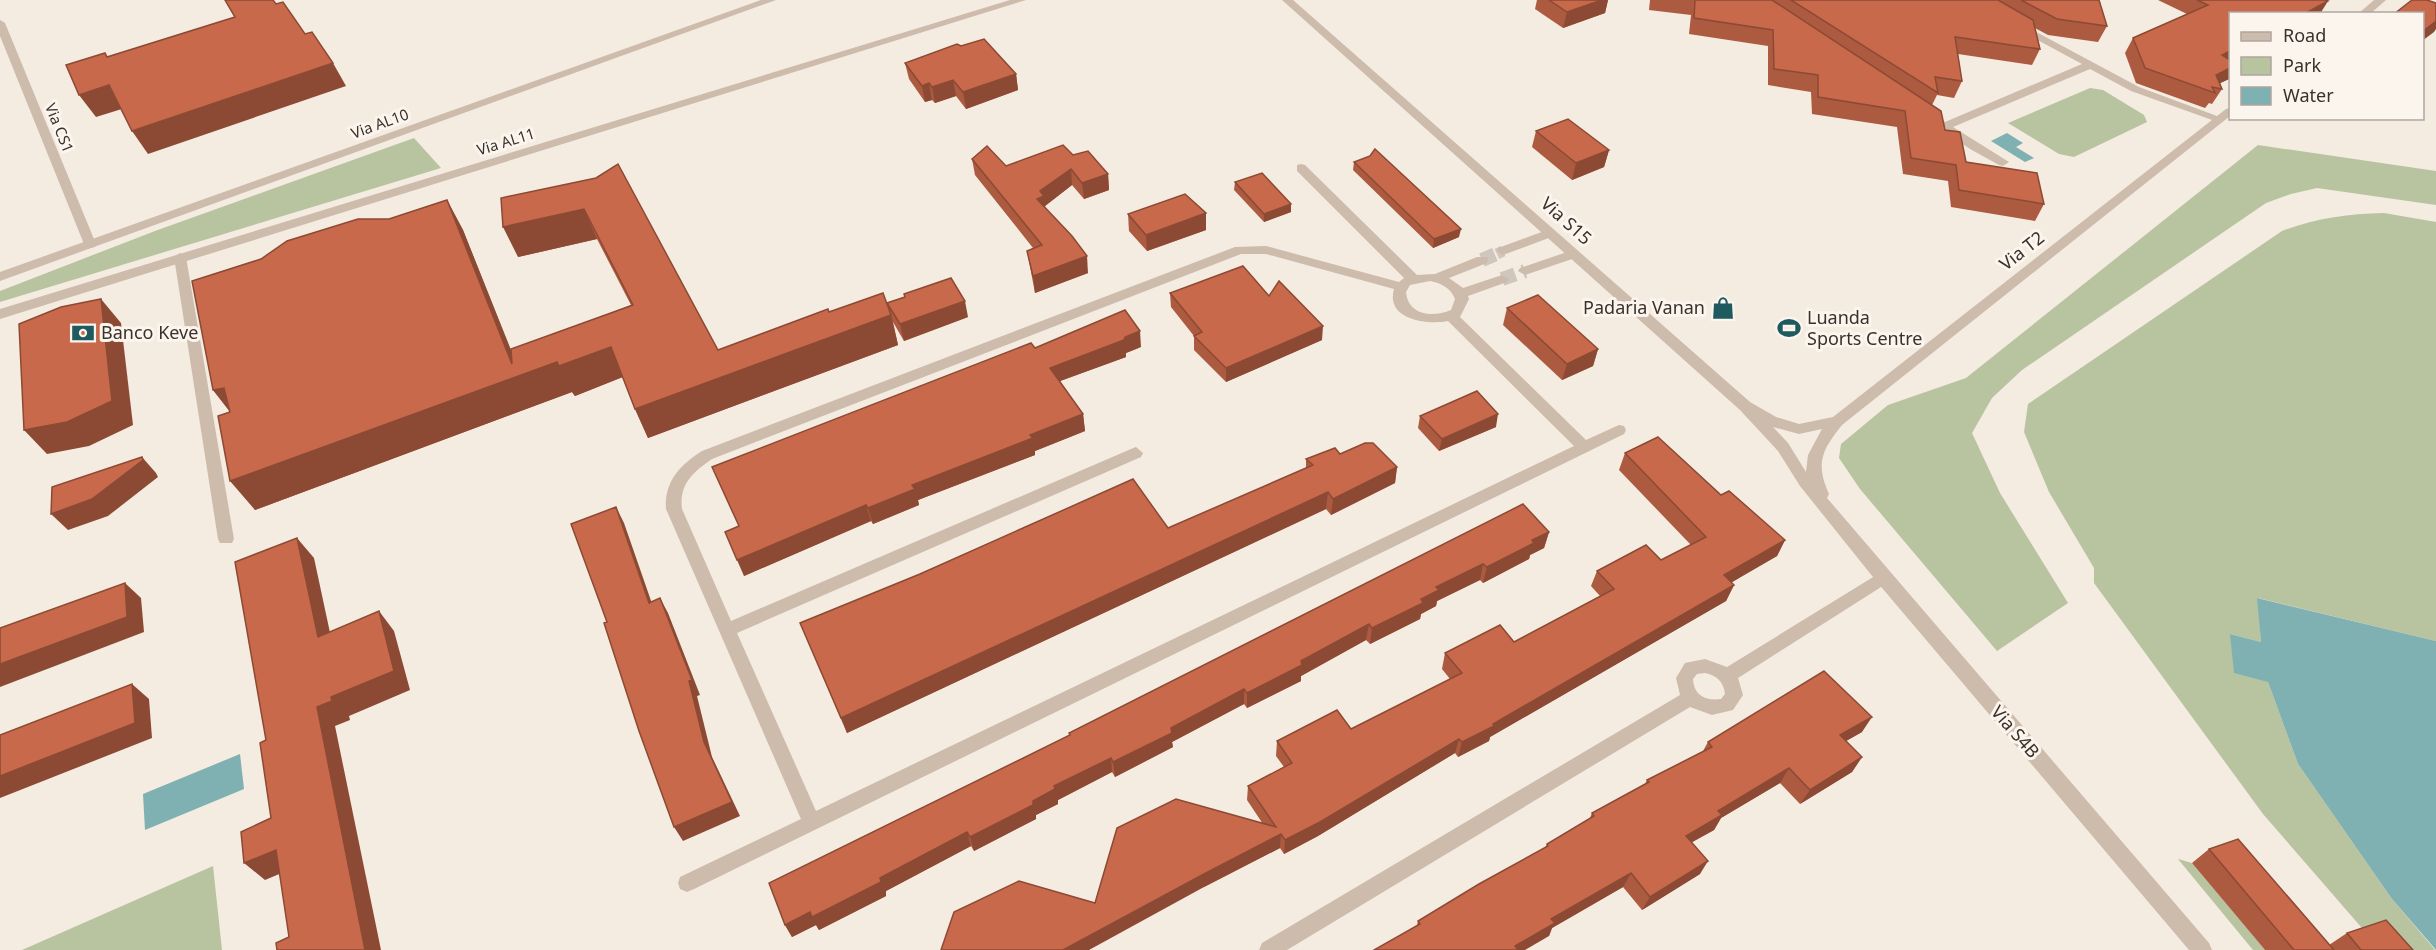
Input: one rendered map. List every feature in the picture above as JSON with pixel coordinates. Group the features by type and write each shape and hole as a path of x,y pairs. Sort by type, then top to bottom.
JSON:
{"street":[{"name":"Via AL10","path":"0,277 771,0"},
{"name":"Via AL11","path":"0,313 1021,0"},
{"name":"Via S15","path":"1287,0 1745,406 1771,421 1799,429 1837,421"},
{"path":"2366,12 2381,0"},
{"name":"Via CS1","path":"0,22 90,244"},
{"path":"2011,22 2144,93 2225,115"},
{"path":"1945,126 2090,66"},
{"path":"1916,107 2003,162"},
{"name":"Via T2","path":"1837,421 2225,115"},
{"path":"1301,168 1407,283"},
{"path":"1503,251 1550,233"},
{"path":"811,821 674,508 672,498 679,478 689,468 707,456 1240,250 1266,250 1407,283 1436,278 1482,260"},
{"path":"1525,271 1574,254"},
{"path":"180,257 226,539"},
{"path":"1407,283 1399,292 1400,303 1410,313 1435,320 1450,316 1462,304 1461,294 1455,287 1436,278"},
{"path":"1461,294 1502,279"},
{"path":"1450,316 1584,447"},
{"name":"Via S4B","path":"1745,406 1783,447 1805,482 1883,578 2202,950"},
{"name":"Via S4B","path":"1831,512 1813,477 1813,458 1820,442 1837,421"},
{"path":"687,883 1620,430"},
{"path":"728,630 1136,453"},
{"path":"1727,676 1883,578"},
{"path":"1705,665 1727,676 1734,688 1732,701 1727,705 1713,708 1690,697 1683,684 1691,668 1705,665"},
{"path":"1269,950 1690,697"}],"green space":[{"path":"2090,88 2103,90 2144,115 2147,122 2074,157 2059,154 2008,123"},
{"path":"414,138 441,168 0,302 0,291 155,231"},
{"path":"2258,145 2436,171 2436,205 2317,188 2266,203 2022,370 1992,398 1972,433 2000,493 2068,603 1997,651 1860,489 1839,458 1841,444 1888,405 1966,378"},
{"path":"2384,213 2436,222 2436,641 2258,598 2261,642 2230,634 2268,682 2298,764 2392,899 2435,950 2381,950 2263,814 2094,583 2094,568 2049,492 2024,432 2028,404 2282,231 2332,218"},
{"path":"2178,859 2192,863 2265,950 2253,950"},
{"path":"213,866 222,950 22,950"}],"water":[{"path":"2007,133 2023,143 2016,147 2034,158 2025,162 1991,141"},
{"path":"2257,598 2436,641 2436,950 2392,899 2298,764 2268,682 2234,673 2230,634 2261,642"},
{"path":"240,754 244,789 145,830 143,794"}],"building":[{"path":"225,0 273,0 276,4 283,2 305,34 312,32 333,63 132,131 109,85 79,95 66,65 105,53 107,57 235,17"},
{"path":"1549,0 1602,0 1567,12"},
{"path":"1695,0 1772,0 1941,111 1945,130 1960,132 1966,162 2037,173 2044,204 1959,190 1956,165 1911,158 1905,111 1818,97 1818,75 1774,69 1773,30 1694,18"},
{"path":"1791,0 1998,0 2033,20 2040,49 1955,37 1962,81 1935,77 1938,93"},
{"path":"2021,0 2099,0 2107,26 2057,19"},
{"path":"2197,0 2328,1 2308,12 2229,12 2229,52 2222,55 2229,59 2229,68 2216,75 2222,89 2212,87 2215,93 2145,68 2133,38 2208,5"},
{"path":"2412,0 2427,0 2436,3 2436,21 2424,30 2424,12 2397,12"},
{"path":"984,39 1016,74 963,92 953,80 932,87 929,83 922,86 905,63 957,44 961,46"},
{"path":"1568,119 1609,150 1576,163 1536,131"},
{"path":"1063,145 1073,155 1088,151 1108,174 1082,183 1071,169 1040,191 1044,196 1037,199 1072,236 1087,256 1033,276 1027,251 1042,245 972,159 987,146 1006,166"},
{"path":"1375,149 1461,229 1434,239 1354,162 1370,156"},
{"path":"618,164 718,350 828,309 829,312 883,293 891,315 635,409 611,347 559,366 557,362 230,481 218,416 230,412 224,388 213,390 192,281 261,259 287,241 358,219 389,219 447,200 512,364 511,349 633,305 584,209 503,227 501,198 596,178"},
{"path":"1262,173 1291,204 1264,214 1235,182"},
{"path":"1185,194 1206,213 1146,235 1128,214"},
{"path":"1243,266 1269,296 1279,281 1323,326 1226,368 1194,336 1202,332 1170,293"},
{"path":"951,278 965,301 900,324 887,303 905,297 904,294"},
{"path":"1538,295 1598,349 1567,364 1507,308"},
{"path":"101,299 112,401 67,422 24,430 19,324 61,307"},
{"path":"1125,310 1140,331 1125,337 1124,340 1050,368 1083,414 1030,435 1033,438 912,485 915,489 868,508 866,505 737,560 725,532 739,526 712,467 1031,343 1035,348"},
{"path":"1477,391 1498,414 1442,439 1420,416"},
{"path":"1658,437 1721,495 1729,491 1785,540 1724,575 1734,585 1493,724 1494,726 1462,742 1459,739 1320,822 1285,840 1281,834 1063,950 941,950 954,912 1019,881 1095,903 1117,828 1176,799 1276,827 1248,786 1292,763 1277,741 1337,710 1351,729 1462,673 1445,653 1500,625 1514,642 1614,589 1597,571 1646,545 1661,560 1706,537 1625,453"},
{"path":"1365,443 1373,443 1397,467 1333,499 1328,492 841,718 800,623 920,574 1133,479 1168,528 1313,465 1306,459 1335,448 1340,454"},
{"path":"142,457 143,460 92,499 51,514 52,487"},
{"path":"1523,504 1549,532 1532,540 1534,543 1487,567 1483,564 1436,587 1439,590 1421,599 1423,603 1372,628 1369,624 1301,661 1302,665 1247,693 1244,689 1171,728 1172,733 1113,762 1111,758 1054,786 1055,789 1033,801 1033,805 970,837 967,832 880,878 881,882 812,917 810,912 785,925 769,883 1070,735 1069,733"},
{"path":"616,507 649,603 660,598 692,680 689,681 704,742 732,802 674,827 639,731 604,623 607,622 571,524"},
{"path":"297,538 318,637 379,611 394,671 331,697 332,701 317,707 365,950 277,950 276,943 289,937 276,850 244,863 241,832 271,818 260,743 266,740 235,562"},
{"path":"125,583 127,617 0,664 0,628"},
{"path":"1824,671 1872,717 1840,735 1862,757 1810,790 1789,768 1718,811 1722,815 1686,836 1708,861 1650,897 1631,873 1551,919 1555,923 1515,946 1518,950 1374,950 1420,924 1418,921 1479,884 1548,846 1547,844 1594,816 1592,813 1649,782 1647,780 1712,747 1708,742"},
{"path":"132,684 135,723 0,776 0,735"},
{"path":"2238,839 2334,950 2294,950 2209,849"},
{"path":"2386,920 2413,950 2361,950 2347,933"}],"tunnel":[{"path":"1482,260 1501,252"},
{"path":"1497,254 1501,252"},
{"path":"1502,279 1525,271"}],"place":[{"name":"Padaria Vanan","path":"1723,308"},
{"name":"Luanda Sports Centre","path":"1789,328"},
{"name":"Banco Keve","path":"83,333"}]}
